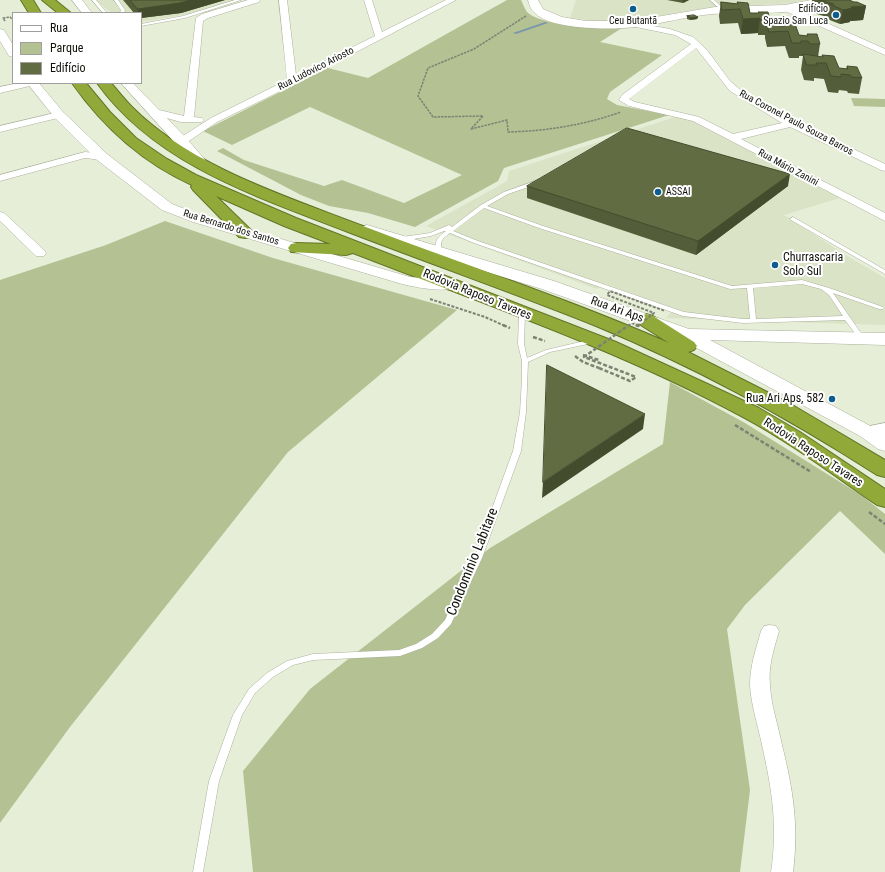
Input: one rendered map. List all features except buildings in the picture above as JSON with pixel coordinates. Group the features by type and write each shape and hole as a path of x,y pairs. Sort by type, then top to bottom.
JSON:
{"highway":[{"path":"27,0 34,12"},
{"path":"47,0 55,12"},
{"path":"47,0 64,12"},
{"name":"Rodovia Raposo Tavares","path":"80,84 105,115 131,141 162,162 190,178 249,205 361,250 609,346 705,390 792,437 876,505"},
{"name":"Rodovia Raposo Tavares","path":"105,84 114,97 130,114 159,137 200,162 282,200 601,322 671,351 739,383 848,446 885,470"},
{"path":"190,178 245,233"},
{"path":"297,248 361,250"},
{"path":"646,320 739,383"}],"main road":[{"path":"535,5 549,17 578,23 602,25 634,24 694,13 723,10 786,8 808,5 821,0"},
{"name":"Rua Ari Aps","path":"330,219 548,285 685,334 876,430 885,445"},
{"path":"734,359 737,350 750,329"},
{"path":"685,334 750,329 862,339 885,339"}],"street":[{"path":"77,0 86,12"},
{"path":"189,120 199,20 205,16 256,0"},
{"path":"283,0 292,82"},
{"path":"368,0 379,36"},
{"name":"Rua Ludovico Ariosto","path":"182,141 214,120 452,0"},
{"path":"786,8 885,52"},
{"name":"Rua Coronel Paulo Souza Barros","path":"634,24 686,36 696,44 730,87 738,94 793,124 885,168"},
{"path":"0,32 12,52"},
{"path":"638,105 624,100 696,44"},
{"path":"0,90 27,84"},
{"name":"Rua Bernardo dos Santos","path":"33,84 89,151 102,157 167,207 183,215 408,281 427,284 451,285"},
{"path":"128,84 200,162"},
{"name":"Rua Mário Zanini","path":"638,105 691,117 885,218"},
{"path":"155,112 189,120 214,120"},
{"path":"0,129 59,115"},
{"path":"731,138 793,124"},
{"path":"0,178 89,151"},
{"path":"0,216 40,253"},
{"path":"770,631 761,662 760,685 787,825 786,857 782,872"}],"lane":[{"path":"94,0 104,12"},
{"path":"116,0 123,10 121,12"},
{"path":"142,25 184,17 239,0"},
{"path":"712,0 723,10"},
{"path":"400,240 447,230 469,217 483,206 506,193 546,179"},
{"path":"483,206 541,227 732,288 802,282 881,308"},
{"path":"793,219 885,272"},
{"path":"438,251 439,239 447,230"},
{"path":"447,230 476,242 683,314 750,329 847,318"},
{"path":"750,286 750,329"},
{"path":"823,288 831,294 862,339"},
{"name":"Condomínio Labitare","path":"198,872 214,781 238,715 252,691 270,675 290,663 313,657 375,656 400,653 430,640 448,622 478,558 517,451 523,412 525,379 525,361 521,344 522,313"},
{"path":"525,361 548,351 595,341"}],"path":[{"path":"535,5 474,49 428,68 418,96 433,117 483,116 471,129 507,120 508,132 547,131 596,122 638,105"},
{"path":"583,362 630,381 636,377 584,357 632,323 638,326 654,313 607,295 610,291 666,311"},
{"path":"575,353 639,376"},
{"path":"731,422 817,475"},
{"path":"876,505 885,524"}],"shaded area":[{"path":"95,0 237,0 195,13 142,22 142,12 111,12"},
{"name":"Ceu Butantã","path":"576,0 805,0 795,3 706,8 646,18 603,22 570,18"},
{"path":"678,116 688,118 840,198 784,215 847,256 885,278 885,325 666,318 674,309 606,284 597,289 426,226 507,181 509,171"}],"green space":[{"path":"507,0 521,0 528,13 536,18 547,21 573,26 622,28 600,42 662,55 610,92 607,99 617,105 669,115 504,168 498,181 415,227 368,213 329,206 301,195 217,151 223,148 244,160 324,186 342,180 404,203 462,175 310,107 232,145 203,131 328,68 368,78"},
{"path":"851,98 885,99 885,107 854,106"},
{"path":"165,221 273,258 457,310 288,452 70,727 0,823 0,280 106,245"},
{"path":"670,382 745,423 861,495 885,514 885,554 840,511 745,605 727,629 750,790 740,872 253,872 243,771 310,689 490,548 663,444"}],"waterway":[{"path":"515,33 546,23"}],"place":[{"name":"Ceu Butantã","path":"633,9"},
{"name":"Edifício Spazio San Luca","path":"836,15"},
{"name":"ASSAI","path":"658,192"},
{"name":"Churrascaria Solo Sul","path":"775,265"},
{"name":"Rua Ari Aps, 582","path":"832,399"}]}
